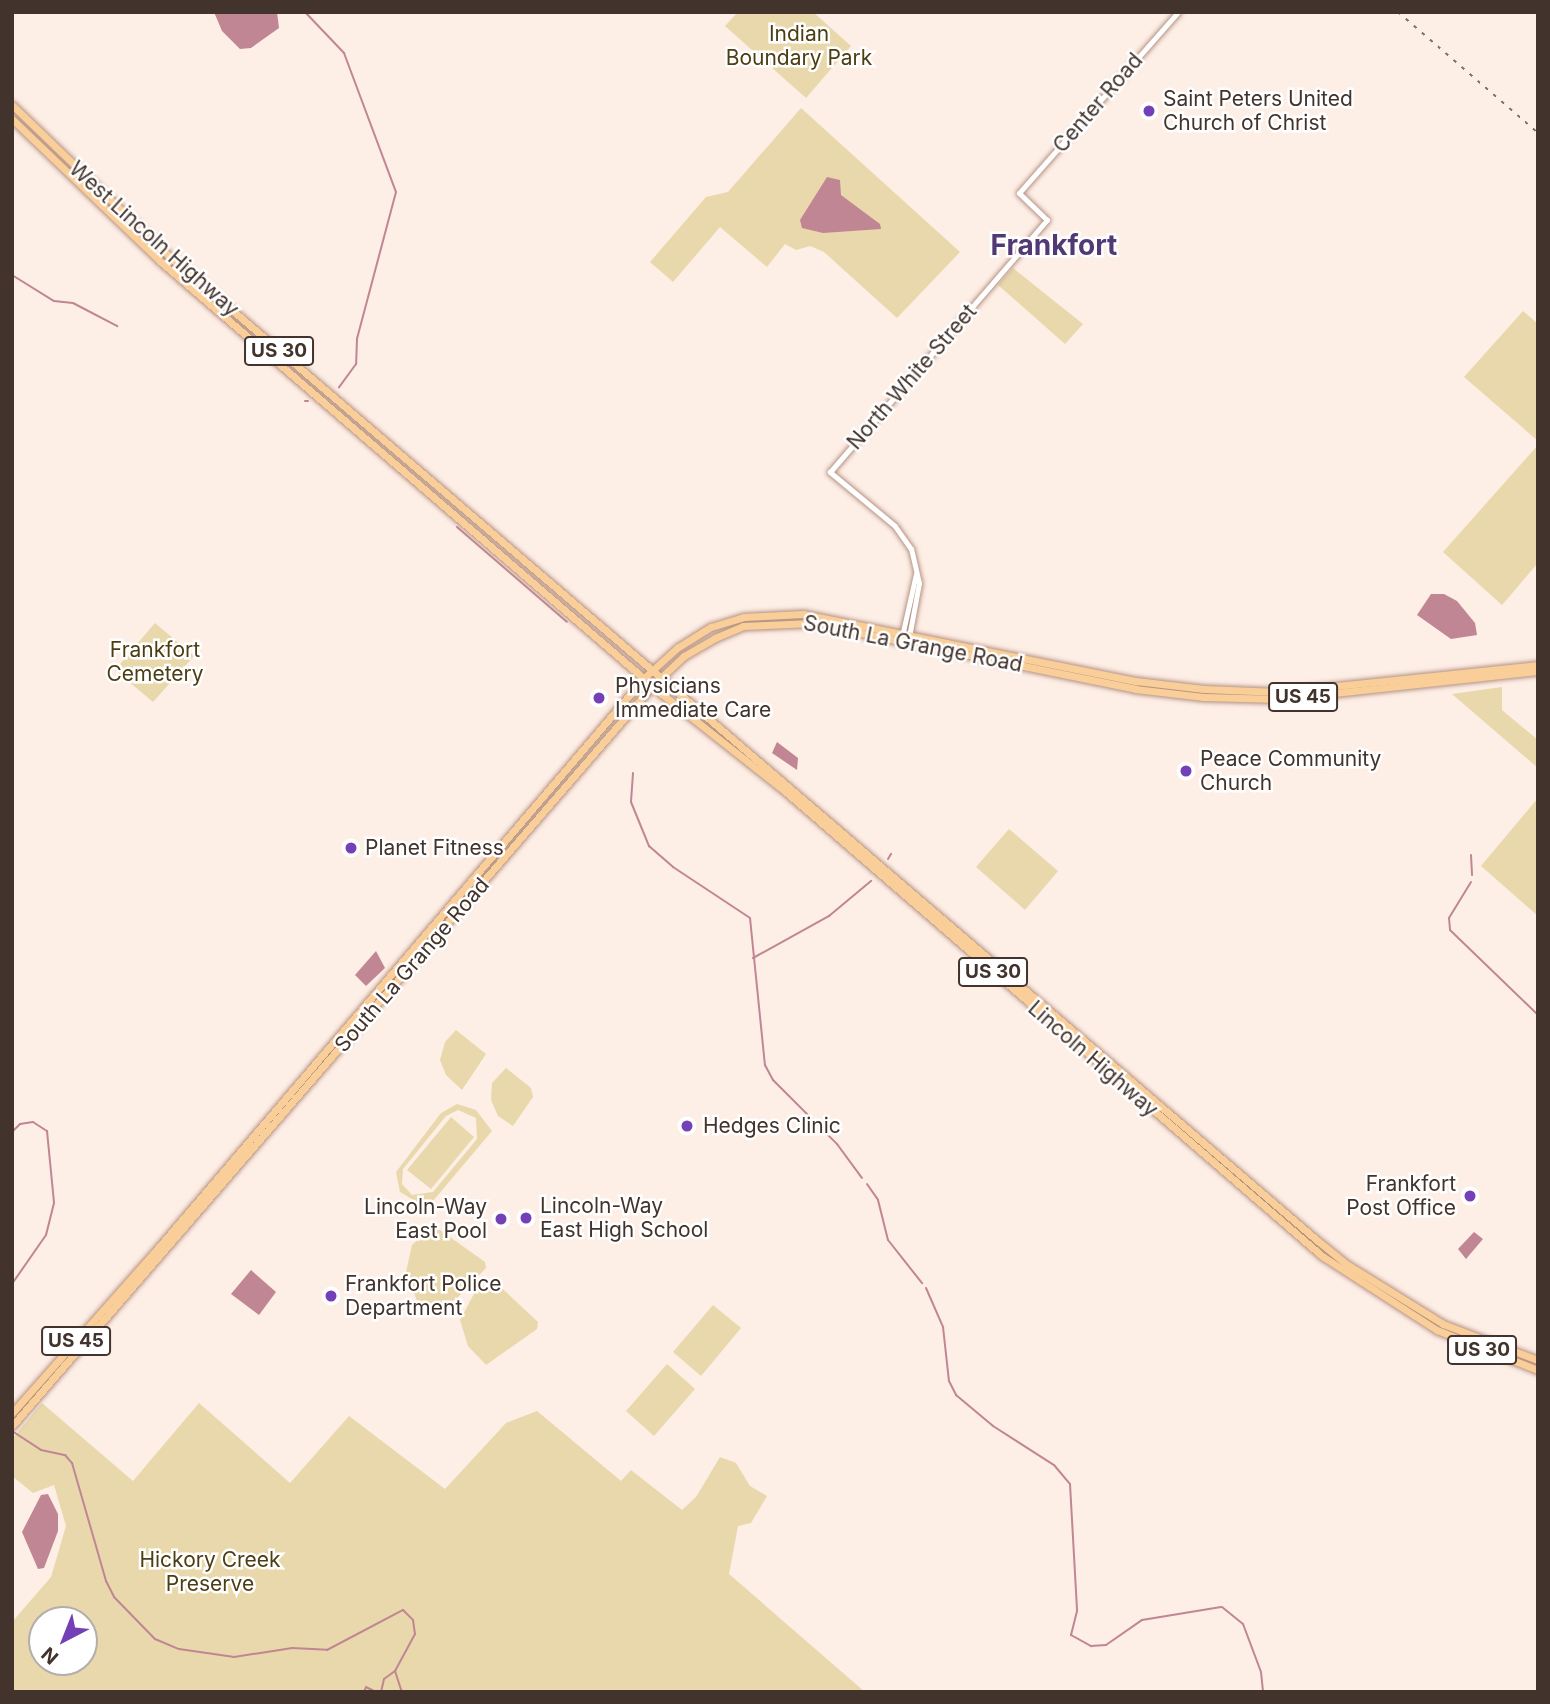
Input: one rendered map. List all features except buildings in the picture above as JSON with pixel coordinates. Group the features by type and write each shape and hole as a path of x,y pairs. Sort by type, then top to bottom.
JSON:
{"main road":[{"name":"West Lincoln Highway","path":"12,105 96,190 169,256 555,587"},
{"name":"West Lincoln Highway","path":"12,120 161,262 548,594"},
{"name":"Lincoln Highway","path":"555,587 1348,1265 1443,1324 1538,1360"},
{"name":"Lincoln Highway","path":"548,594 652,686 787,793 1344,1273 1437,1330 1538,1370"},
{"name":"South La Grange Road","path":"14,1419 643,678 651,669 711,627 744,617 803,614 1135,689 1204,697 1280,699 1538,671"},
{"name":"South La Grange Road","path":"14,1419 660,677 715,638 743,626 792,621 905,637 1136,681 1225,690 1291,691 1538,665"}],"street":[{"name":"Center Road","path":"1047,220 1019,193 1178,12"},
{"name":"North White Street","path":"905,637 917,571 905,537 830,472 1047,220"}],"green space":[{"name":"Indian Boundary Park","path":"738,12 813,12 851,46 806,98 725,26"},
{"path":"801,108 960,252 897,318 824,252 810,246 796,250 785,244 767,267 720,227 673,282 650,262 706,197 728,192"},
{"path":"1013,268 1083,324 1065,344 998,285"},
{"path":"1523,311 1538,324 1538,441 1464,377"},
{"path":"1538,445 1538,563 1502,605 1443,552"},
{"name":"Frankfort Cemetery","path":"155,623 194,656 153,702 115,670"},
{"path":"1502,687 1502,710 1538,740 1538,768 1452,694"},
{"path":"1538,798 1538,916 1481,866"},
{"path":"1009,829 1058,871 1025,910 976,867"},
{"path":"456,1030 486,1054 462,1090 446,1075 440,1060 445,1042"},
{"path":"506,1068 531,1088 533,1097 513,1126 498,1116 491,1100 492,1083"},
{"path":"457,1104 476,1110 492,1131 427,1208 400,1192 396,1172 441,1113","holes":["458,1110 476,1118 477,1139 433,1192 412,1195 402,1184 403,1169 446,1116"]},
{"path":"451,1117 474,1137 431,1189 407,1170"},
{"path":"433,1225 485,1262 486,1268 441,1315 417,1301 406,1272 412,1245"},
{"path":"492,1279 538,1322 537,1329 486,1365 468,1346 460,1320 475,1292"},
{"path":"713,1305 741,1328 701,1376 673,1352"},
{"path":"667,1364 695,1389 654,1436 626,1411"},
{"name":"Hickory Creek Preserve","path":"42,1403 133,1481 199,1403 290,1483 349,1416 445,1489 506,1423 537,1411 621,1481 631,1470 682,1510 696,1497 720,1457 736,1463 750,1486 767,1496 751,1523 738,1526 729,1574 865,1692 12,1692 12,1622 51,1577 66,1526 54,1485 33,1493 12,1476 12,1439"}],"shaded area":[{"path":"214,12 277,12 279,28 251,48 240,49 222,31"},
{"path":"827,177 840,180 841,195 880,224 881,229 823,233 802,228 800,220"},
{"path":"1431,594 1444,594 1457,601 1475,623 1477,635 1451,639 1417,615"},
{"path":"777,742 798,758 797,770 772,753"},
{"path":"376,951 385,968 366,986 355,975"},
{"path":"1474,1232 1483,1239 1466,1259 1458,1249"},
{"path":"251,1270 276,1292 259,1315 231,1294"},
{"path":"48,1494 58,1514 58,1531 44,1568 38,1569 22,1532 41,1495"}],"waterway":[{"path":"305,12 344,53 396,192 357,339 356,364 339,387"},
{"path":"12,275 54,301 73,303 117,326"},
{"path":"457,527 567,622"},
{"path":"633,773 631,802 649,846 673,867 750,918 765,1065 773,1080 837,1144 862,1178"},
{"path":"888,859 891,854"},
{"path":"1471,855 1472,875"},
{"path":"753,958 829,916 871,881"},
{"path":"1471,882 1449,918 1450,930 1538,1015"},
{"path":"12,1132 20,1124 33,1122 47,1131 54,1203 46,1235 12,1284"},
{"path":"867,1184 878,1200 888,1240 922,1283"},
{"path":"926,1288 943,1327 949,1381 956,1395 993,1426 1054,1465 1070,1484 1077,1611 1071,1635 1091,1646 1106,1645 1142,1620 1221,1607"},
{"path":"12,1431 41,1450 65,1455 72,1463 106,1581 114,1597 155,1639 179,1649 234,1657 292,1648 327,1650 403,1610 413,1620 415,1634 395,1671 402,1692"},
{"path":"1222,1607 1243,1624 1261,1672 1263,1692"},
{"path":"381,1692 384,1679 395,1671"},
{"path":"364,1692 366,1687 376,1692"},
{"path":"553,1692 611,1692"}],"railway":[{"path":"1398,12 1538,133"}],"place":[{"name":"Saint Peters United Church of Christ","path":"1149,111"},
{"name":"Physicians Immediate Care","path":"599,698"},
{"name":"Peace Community Church","path":"1186,771"},
{"name":"Planet Fitness","path":"351,848"},
{"name":"Hedges Clinic","path":"687,1126"},
{"name":"Frankfort Post Office","path":"1470,1196"},
{"name":"Lincoln-Way East High School","path":"526,1218"},
{"name":"Lincoln-Way East Pool","path":"501,1219"},
{"name":"Frankfort Police Department","path":"331,1296"}],"district":[{"name":"Frankfort","path":"1054,245"}]}
